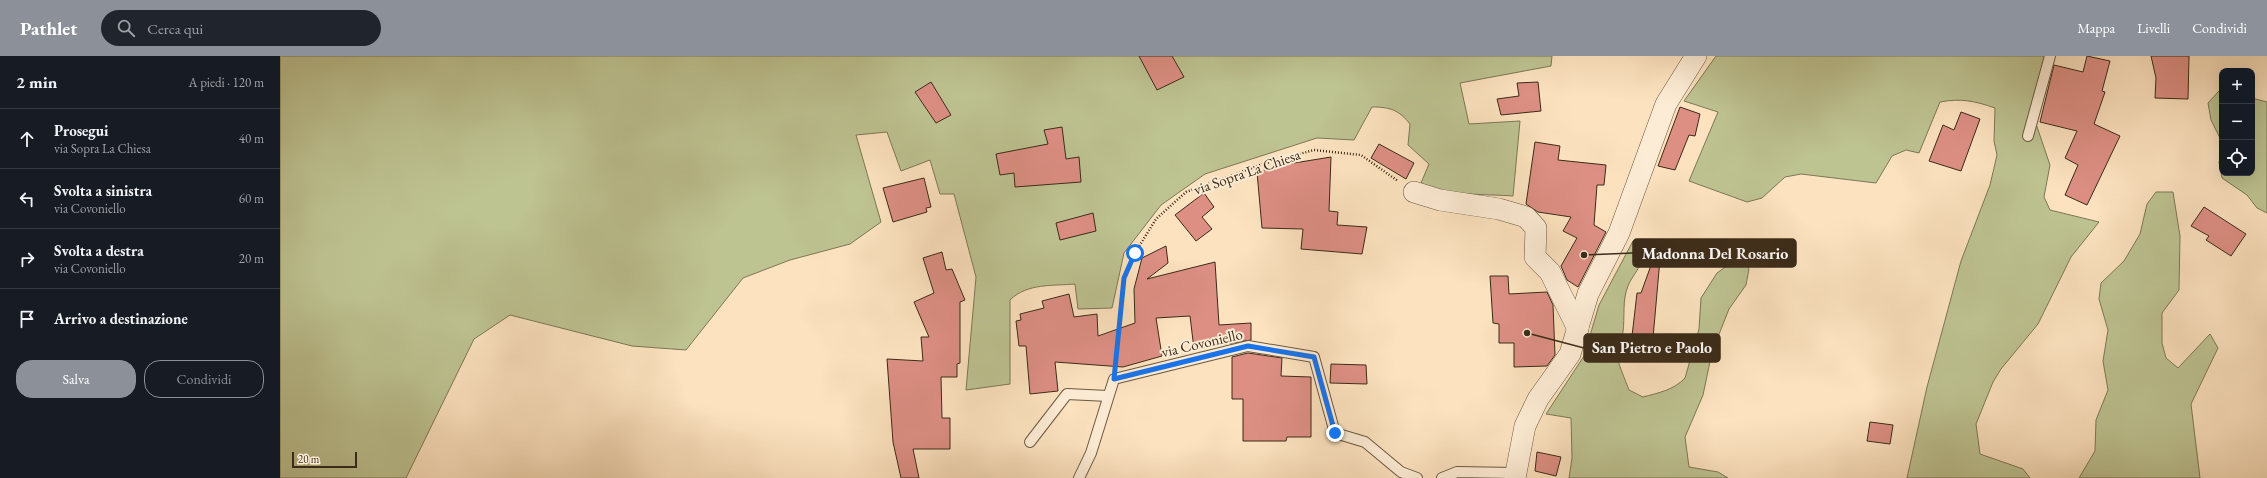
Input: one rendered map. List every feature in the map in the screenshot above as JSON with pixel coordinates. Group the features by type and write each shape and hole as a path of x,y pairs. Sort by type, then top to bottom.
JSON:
{"street":[{"path":"1515,476 1525,426 1538,399 1570,354 1588,294 1619,233 1666,104 1696,56"},
{"path":"1414,192 1440,200 1499,209 1526,217 1536,228 1535,257 1550,272 1578,329"}],"lane":[{"path":"2028,136 2050,56"},
{"name":"via Covoniello","path":"1114,379 1248,346 1314,357 1335,433 1365,442 1401,472 1417,478"},
{"path":"1079,478 1091,453 1114,379"},
{"path":"1030,442 1067,394 1108,396"},
{"path":"1442,478 1457,472 1515,476"}],"path":[{"name":"via Sopra La Chiesa","path":"1114,379 1124,278 1135,253 1156,219 1186,192 1263,164 1314,150 1361,156 1414,192"}],"green space":[{"path":"280,56 1552,56 1551,66 1460,83 1469,124 1520,121 1513,196 1453,192 1430,187 1421,183 1429,164 1408,145 1410,124 1402,115 1394,110 1372,107 1354,140 1317,138 1205,174 1161,205 1124,253 1112,308 1078,309 1075,284 1041,286 1024,291 1017,295 1010,300 1010,384 966,390 976,277 954,194 940,194 930,160 901,171 887,132 856,135 881,222 850,244 790,260 743,278 686,350 632,346 510,315 474,339 406,478 280,478"},
{"path":"1716,56 2046,56 2032,112 2050,165 2044,197 2050,210 2099,222 2071,257 2038,324 2001,369 1993,382 1976,424 1980,454 2023,469 2030,478 1907,478 1927,387 1961,261 1990,185 1997,155 1994,141 1995,108 1968,101 1955,100 1940,102 1919,153 1906,150 1892,156 1876,183 1801,174 1785,177 1762,198 1747,202 1689,181 1718,112 1684,101"},
{"path":"2219,91 2219,136 2211,120 2208,103"},
{"path":"2255,99 2267,102 2267,213 2257,208 2247,195 2222,178 2222,176 2255,176"},
{"path":"2156,192 2173,192 2180,236 2179,290 2162,313 2162,343 2166,358 2178,368 2210,334 2218,348 2191,404 2200,478 2079,478 2095,451 2096,420 2108,390 2103,361 2108,330 2099,299 2101,283 2124,261 2140,234 2147,204"},
{"path":"1633,241 1640,244 1642,256 1641,262 1626,291 1623,332 1618,347 1617,356 1629,390 1643,397 1671,388 1685,378 1699,329 1701,298 1717,273 1742,255 1749,269 1746,285 1729,309 1712,352 1703,395 1685,437 1689,467 1718,472 1728,478 1569,478 1572,458 1571,418 1546,414 1584,356 1599,305"}],"building":[{"path":"1139,56 1172,56 1184,77 1157,90"},
{"path":"2087,56 2110,61 2102,91 2105,92 2094,124 2120,136 2087,205 2065,195 2078,165 2065,158 2077,131 2040,122 2054,65 2083,72"},
{"path":"2151,56 2189,56 2188,99 2155,98 2156,78"},
{"path":"931,82 951,115 936,123 915,92"},
{"path":"1538,82 1541,111 1501,115 1497,99 1519,96 1517,83"},
{"path":"1680,107 1700,114 1695,136 1689,135 1675,170 1658,166"},
{"path":"1961,112 1980,119 1961,171 1929,161 1943,125 1954,130"},
{"path":"1062,127 1066,159 1079,157 1081,182 1015,187 1014,173 1000,175 996,154 1048,144 1044,130"},
{"path":"1535,142 1560,146 1558,160 1606,165 1604,185 1597,185 1594,225 1606,232 1578,287 1567,280 1561,266 1577,238 1563,231 1571,217 1538,212 1526,204"},
{"path":"1379,144 1414,163 1406,179 1371,158"},
{"path":"1331,157 1329,211 1338,212 1337,225 1367,227 1362,254 1301,249 1303,229 1262,228 1257,172 1288,164"},
{"path":"924,178 931,207 926,208 927,212 893,222 883,188"},
{"path":"1204,193 1214,207 1202,217 1212,229 1196,241 1175,215"},
{"path":"2204,207 2246,234 2231,256 2206,240 2209,236 2191,226"},
{"path":"1093,213 1096,231 1060,240 1056,223"},
{"path":"1166,246 1168,263 1147,279 1215,262 1219,325 1251,323 1251,340 1194,349 1190,316 1156,318 1162,356 1123,367 1055,362 1058,391 1030,394 1026,346 1019,346 1016,321 1021,320 1020,314 1044,308 1042,301 1069,294 1074,317 1097,314 1098,336 1135,323 1134,289 1142,258"},
{"path":"942,252 946,270 952,269 965,300 960,302 960,363 957,364 957,377 941,377 942,418 950,418 950,449 913,449 919,478 901,478 893,442 887,359 923,361 921,337 929,337 914,302 934,293 923,258"},
{"path":"1654,257 1660,259 1653,338 1632,336 1637,293 1641,293"},
{"path":"1490,276 1508,276 1509,294 1547,292 1553,305 1555,355 1547,366 1514,367 1514,343 1499,343 1499,324 1493,323"},
{"path":"1248,353 1282,358 1281,376 1311,377 1311,437 1287,437 1286,441 1243,441 1243,399 1232,399 1232,357"},
{"path":"1331,364 1366,365 1367,384 1330,383"},
{"path":"1870,422 1893,425 1890,444 1867,441"},
{"path":"1537,452 1561,457 1556,476 1535,471"}],"place":[{"name":"Madonna Del Rosario","path":"1584,255"},
{"name":"San Pietro e Paolo","path":"1527,333"}],"route":[{"path":"1135,253 1124,278 1114,379 1248,346 1314,357 1335,433"}]}
